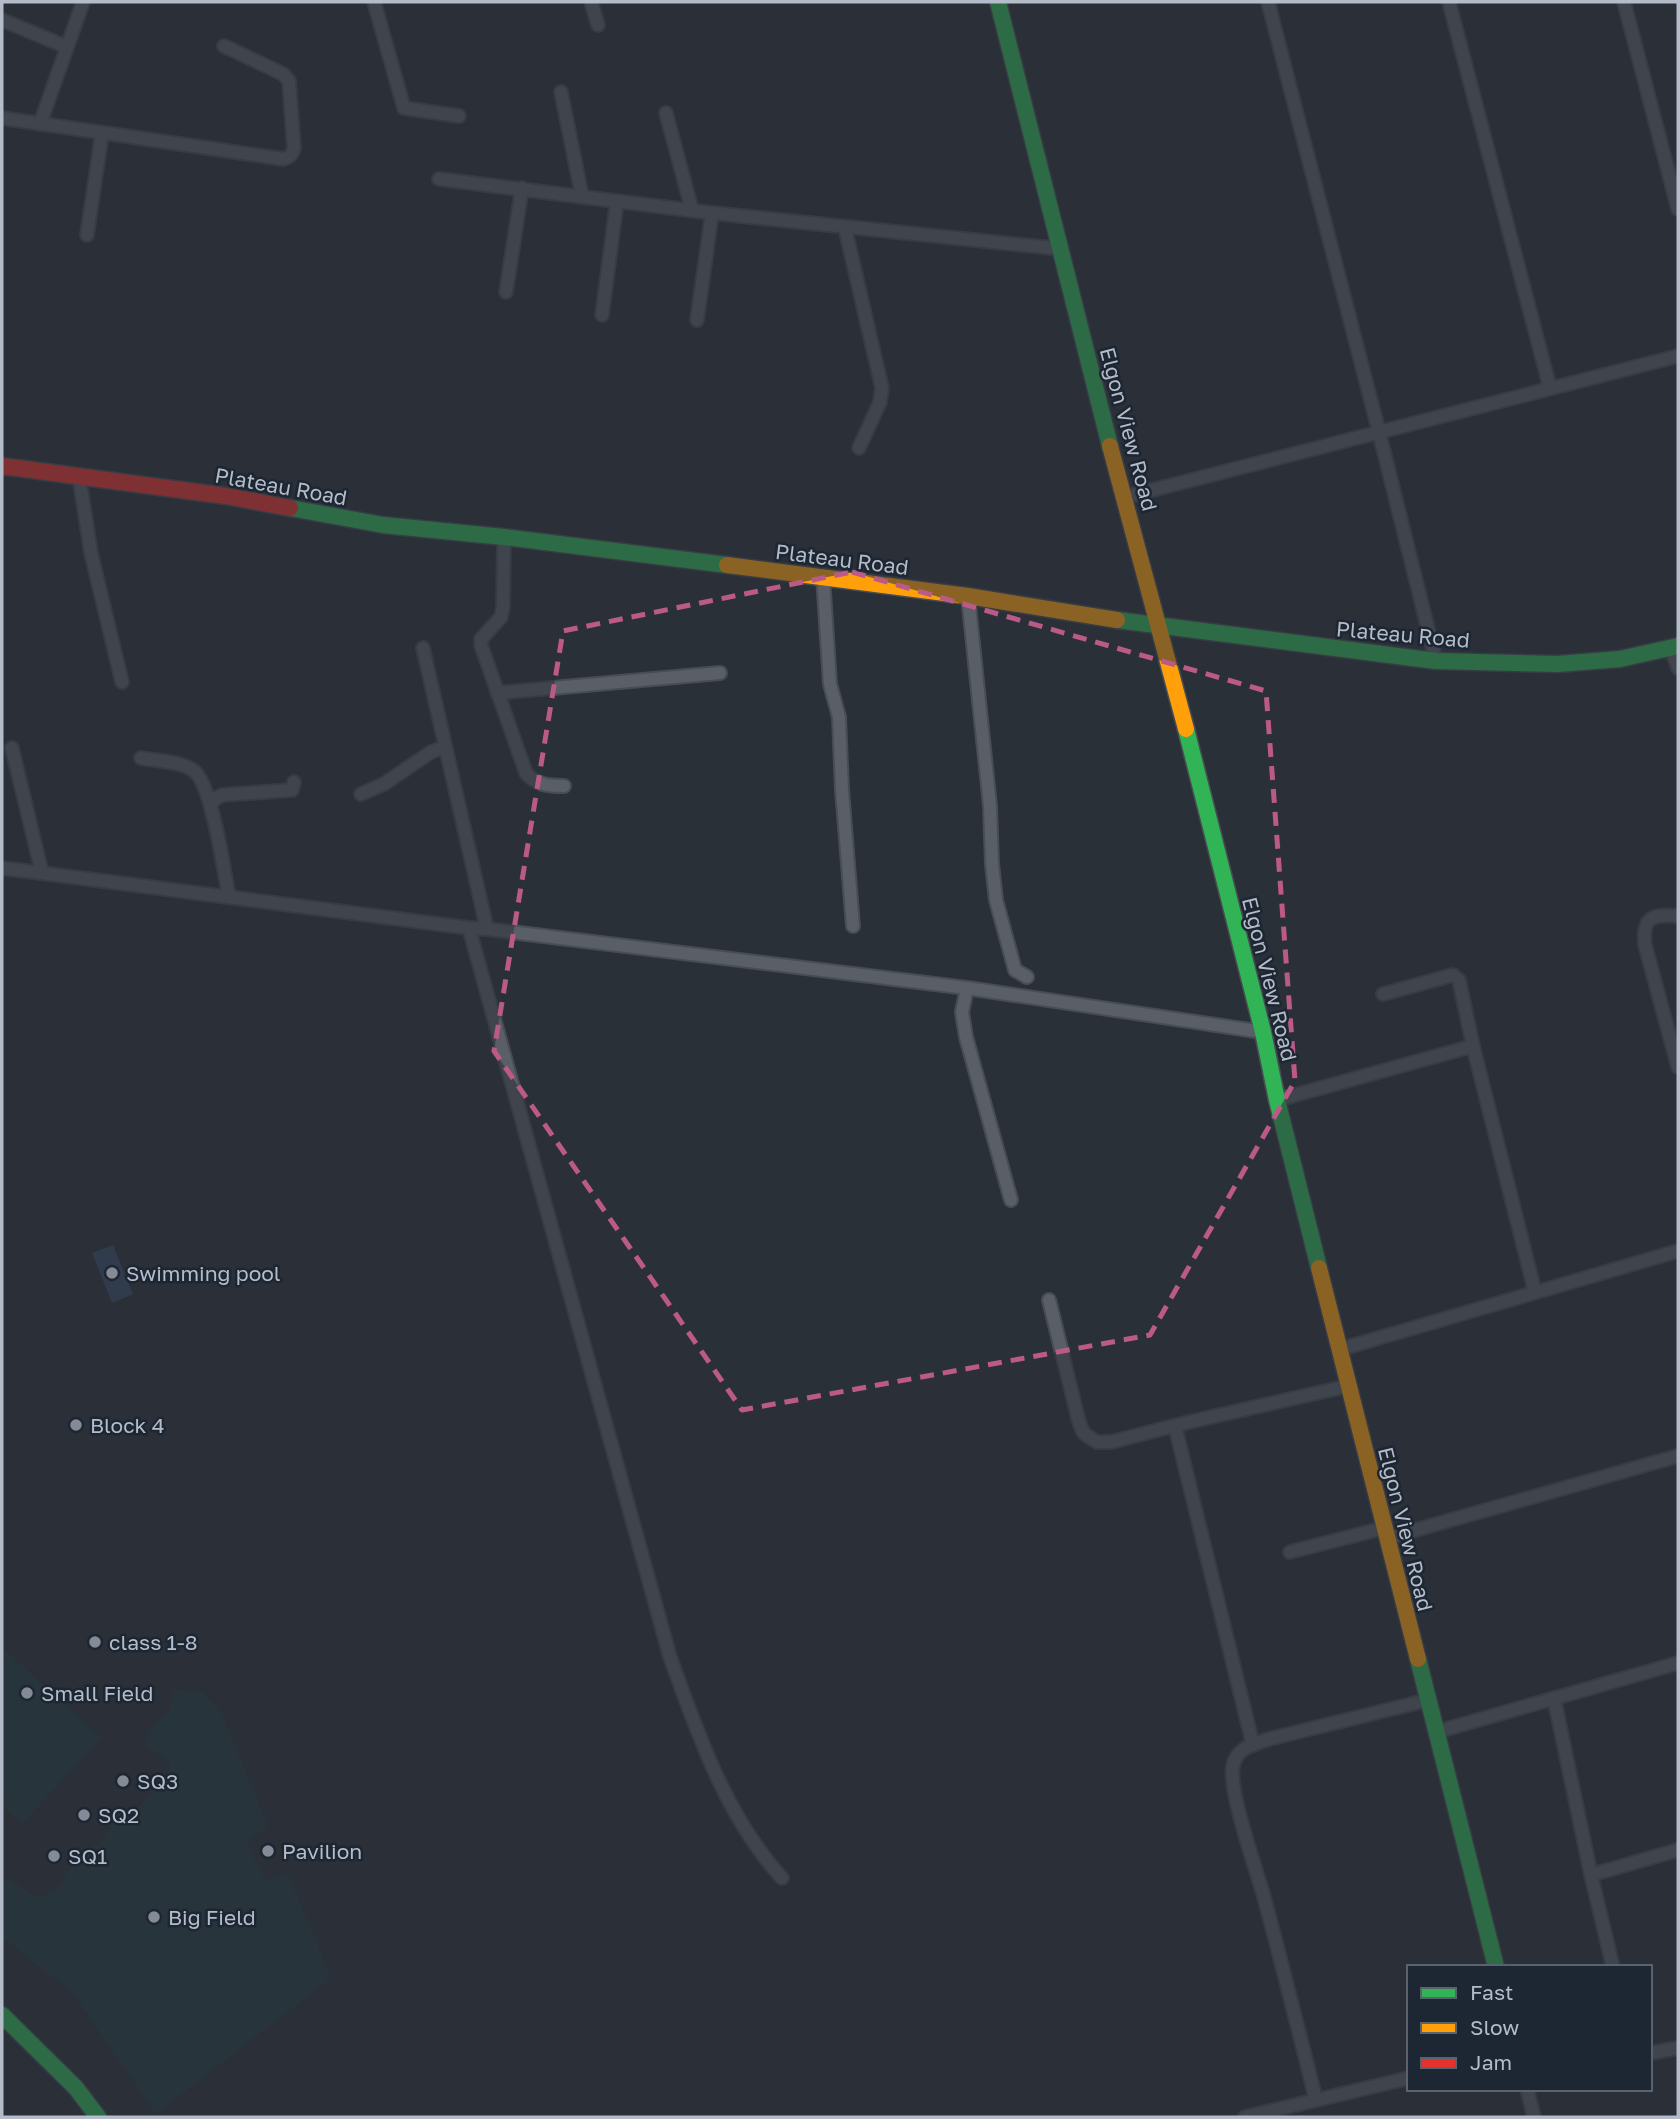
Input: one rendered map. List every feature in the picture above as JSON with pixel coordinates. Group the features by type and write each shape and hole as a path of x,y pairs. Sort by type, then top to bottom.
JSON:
{"main road":[{"name":"Elgon View Road","path":"998,2 1104,423 1160,628 1263,1032 1277,1100 1348,1385 1495,1965"},
{"name":"Plateau Road","path":"2,466 226,496 383,524 822,577 968,596 1160,628 1436,661 1558,664 1620,659 1675,647"},
{"path":"2,2015 76,2088 98,2117"}],"street":[{"path":"40,124 83,2"},
{"path":"374,2 404,108 459,116"},
{"path":"591,2 598,25"},
{"path":"1268,2 1436,661"},
{"path":"1449,2 1550,388"},
{"path":"1624,2 1678,209"},
{"path":"2,20 67,47"},
{"path":"2,118 288,158 294,148 289,81 283,74 224,46"},
{"path":"561,92 582,196"},
{"path":"666,113 692,210"},
{"path":"87,235 102,133"},
{"path":"439,179 712,213 1062,250"},
{"path":"506,292 522,188"},
{"path":"602,315 617,201"},
{"path":"697,320 712,213"},
{"path":"845,228 882,388 880,402 859,448"},
{"path":"1125,498 1678,356"},
{"path":"79,476 90,553 122,682"},
{"path":"504,537 503,607 501,617 481,639 486,663 526,773 538,783 564,786"},
{"path":"822,577 830,684 839,717 853,926"},
{"path":"968,596 990,806 996,900 1015,970 1027,977"},
{"path":"1675,647 1678,668"},
{"path":"423,648 487,929"},
{"path":"497,693 720,673"},
{"path":"361,794 384,784 431,752 445,747"},
{"path":"12,748 42,873"},
{"path":"141,758 181,765 195,771 203,782 211,804 229,897"},
{"path":"211,804 222,795 292,790 295,782"},
{"path":"2,868 967,989 1263,1032"},
{"path":"1678,916 1663,915 1650,919 1644,928 1644,935 1678,1067"},
{"path":"469,928 670,1657 700,1742 763,1858 782,1878"},
{"path":"1383,994 1453,975 1459,980 1535,1292"},
{"path":"967,989 962,1012 966,1037 1010,1200"},
{"path":"1277,1100 1473,1046"},
{"path":"1341,1349 1678,1251"},
{"path":"1049,1300 1079,1422 1083,1432 1097,1442 1111,1442 1348,1385"},
{"path":"1175,1426 1253,1745"},
{"path":"1290,1552 1386,1533 1678,1456"},
{"path":"1436,1732 1678,1663"},
{"path":"1554,1698 1613,1965"},
{"path":"1316,2100 1233,1788 1232,1774 1238,1753 1246,1747 1428,1700"},
{"path":"1591,1875 1678,1850"},
{"path":"1652,2053 1678,2048"},
{"path":"1245,2117 1407,2078"},
{"path":"1528,2091 1534,2117"}],"highlighted area":[{"path":"852,572 1266,691 1295,1081 1150,1335 742,1410 494,1051 563,631"}],"green space":[{"name":"Small Field","path":"2,1647 101,1738 22,1824 2,1805"},
{"name":"Big Field","path":"172,1689 202,1692 222,1714 268,1826 246,1841 266,1882 287,1873 331,1978 156,2114 70,1989 2,1936 2,1885 8,1879 38,1898 59,1887 71,1867 82,1861 85,1846 100,1845 119,1812 138,1807 169,1774 170,1762 145,1745 154,1725 170,1709"}],"water":[{"name":"Swimming pool","path":"113,1245 133,1294 112,1303 92,1253"}],"traffic: fast":[{"path":"998,2 1110,446"},
{"path":"290,508 383,525 727,565"},
{"path":"1117,620 1436,661 1558,664 1620,659 1678,646"},
{"path":"1186,729 1263,1032 1319,1268"},
{"path":"1418,1659 1495,1965"},
{"path":"2,2015 76,2088 98,2117"}],"traffic: slow":[{"path":"1110,446 1186,729"},
{"path":"727,565 968,596 1117,620"},
{"path":"1319,1268 1418,1659"}],"traffic: jam":[{"path":"2,466 226,496 290,508"}],"place":[{"name":"Swimming pool","path":"112,1273"},
{"name":"Block 4","path":"76,1425"},
{"name":"class 1-8","path":"95,1642"},
{"name":"Small Field","path":"27,1693"},
{"name":"SQ3","path":"123,1781"},
{"name":"SQ2","path":"84,1815"},
{"name":"Pavilion","path":"268,1851"},
{"name":"SQ1","path":"54,1856"},
{"name":"Big Field","path":"154,1917"}]}
